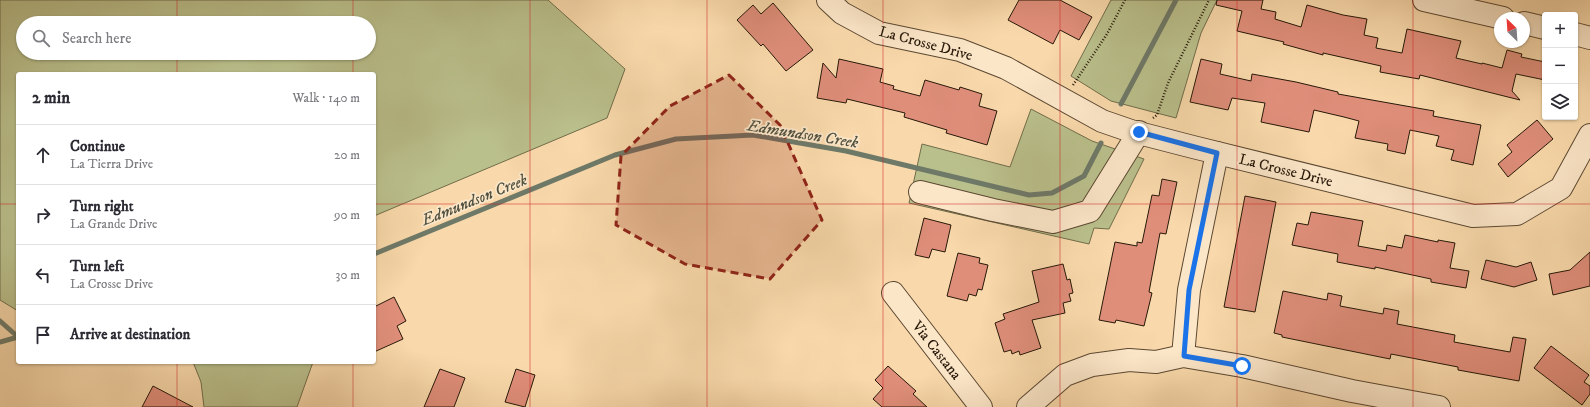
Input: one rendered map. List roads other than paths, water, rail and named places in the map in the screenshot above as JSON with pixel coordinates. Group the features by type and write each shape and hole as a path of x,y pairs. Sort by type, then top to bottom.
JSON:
{"street":[{"name":"La Crosse Drive","path":"828,0 842,13 880,33 960,50 1006,68 1102,121 1217,153 1473,216 1517,214 1561,188 1590,134"},
{"path":"1424,0 1494,16"},
{"path":"1530,24 1542,27"},
{"path":"1578,35 1590,38"},
{"path":"920,192 993,210 1054,222 1090,211 1139,132"},
{"path":"1184,356 1189,290 1217,153"},
{"name":"Via Castana","path":"893,293 981,407"},
{"path":"1028,407 1065,375 1092,365 1129,360 1156,362 1184,356 1242,366 1352,391 1439,407"}],"waterway":[{"name":"Edmundson Creek","path":"1121,104 1176,0"},
{"name":"Edmundson Creek","path":"376,253 615,155 676,139 753,135 846,151 1029,195 1052,193 1084,176 1101,143"},
{"path":"0,321 16,335"},
{"name":"Edmundson Creek","path":"0,342 16,338"}]}
